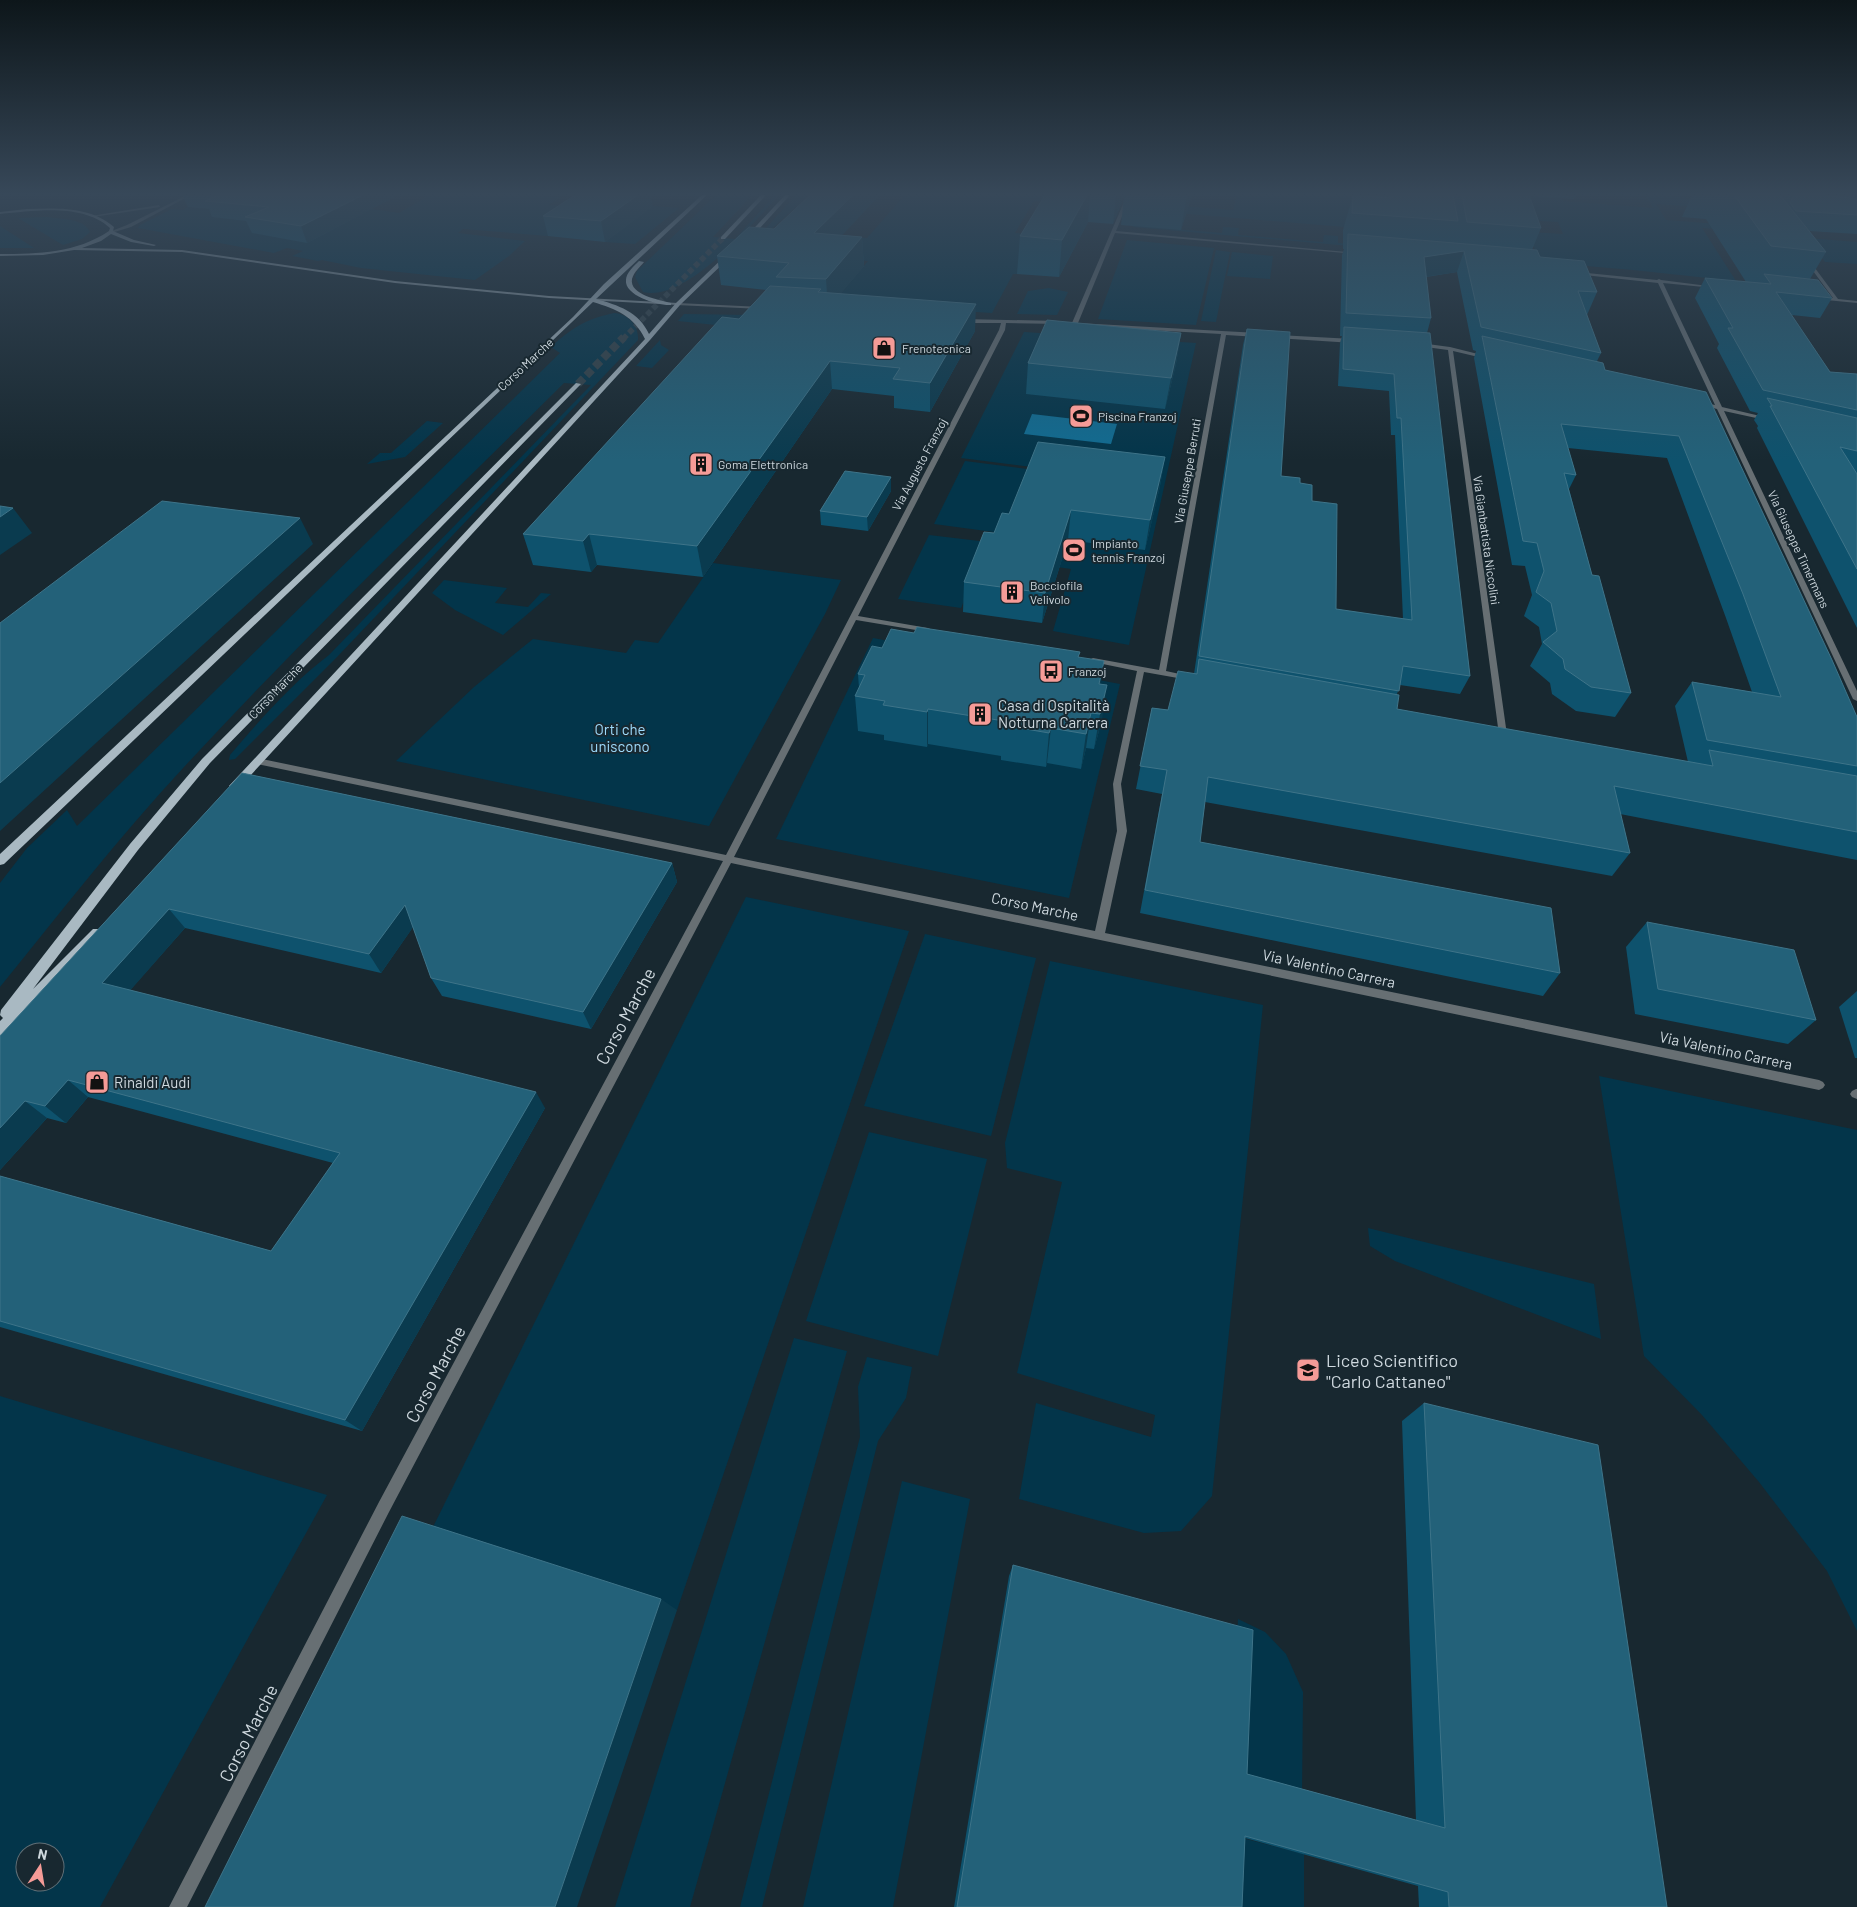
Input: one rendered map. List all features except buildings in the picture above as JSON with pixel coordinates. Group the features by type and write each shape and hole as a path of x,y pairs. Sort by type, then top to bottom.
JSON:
{"main road":[{"path":"418,284 592,300 674,304"},
{"name":"Corso Marche","path":"0,861 609,284"},
{"path":"630,284 638,295 644,298 674,304"},
{"path":"223,797 648,339 674,304 697,284"},
{"path":"592,300 629,313 644,327 648,339"},
{"name":"Corso Marche","path":"0,1022 134,846 206,761 578,384"},
{"path":"0,1030 102,926"}],"street":[{"path":"1075,324 1092,284"},
{"name":"Via Giuseppe Timermans","path":"1661,284 1857,699"},
{"path":"1694,284 1720,287"},
{"path":"1825,284 1837,300"},
{"path":"1808,297 1857,302"},
{"path":"674,304 769,309"},
{"path":"958,320 1075,324 1262,336"},
{"name":"Via Augusto Franzoj","path":"853,616 1002,330 1004,322"},
{"name":"Via Giuseppe Berruti","path":"1162,673 1224,333"},
{"path":"1271,336 1357,341"},
{"path":"1414,344 1498,359"},
{"name":"Via Gianbattista Niccolini","path":"1450,349 1502,735"},
{"path":"1690,402 1773,420"},
{"path":"853,616 937,632"},
{"name":"Corso Marche","path":"178,1907 384,1507 728,860 853,616"},
{"path":"1083,658 1200,680"},
{"path":"1099,936 1122,830 1117,784 1141,669"},
{"name":"Corso Marche","path":"257,761 1099,936"},
{"name":"Via Valentino Carrera","path":"1099,936 1819,1085"}],"green space":[{"path":"639,284 680,284 660,292 643,292"},
{"path":"849,284 1008,284 992,313 833,303"},
{"path":"1111,284 1206,284 1196,325 1098,319"},
{"path":"1209,284 1224,284 1216,322 1201,321"},
{"path":"1049,288 1068,292 1057,315 1017,314 1028,291"},
{"path":"614,313 628,318 632,322 637,330 638,340 338,656 235,759 229,760 230,755 277,702 329,655 591,385 564,383 324,621 230,718 136,820 0,987 0,883 27,848 67,810 77,826 560,353 551,347 587,321"},
{"path":"684,314 753,315 734,327 678,321"},
{"path":"1024,332 1196,343 1129,645 1053,631 1071,569 994,558 1032,467 961,458"},
{"path":"660,340 661,345 669,350 652,368 636,366"},
{"path":"427,421 443,423 405,457 367,464 380,453 391,453"},
{"path":"965,461 1027,469 1001,533 934,524"},
{"path":"929,535 988,542 961,608 898,599"},
{"name":"Orti che uniscono","path":"713,563 841,580 825,614 709,826 396,761 474,687 533,639 626,653 635,640 658,643"},
{"path":"444,580 507,588 495,603 528,607 541,593 551,594 503,635 455,610 432,593"},
{"path":"873,638 1120,684 1069,898 776,839"},
{"path":"746,897 909,931 677,1610 431,1531"},
{"path":"925,934 1036,958 991,1136 864,1106"},
{"path":"1050,961 1263,1005 1212,1496 1181,1531 1144,1533 1019,1499 1036,1403 1151,1437 1155,1415 1017,1373 1062,1182 1007,1168 1005,1143"},
{"path":"1599,1076 1857,1130 1857,1631 1827,1571 1759,1482 1702,1415 1644,1356"},
{"path":"869,1132 987,1159 938,1356 806,1321"},
{"path":"1368,1228 1594,1284 1601,1339 1395,1261 1370,1246"},
{"path":"794,1338 847,1351 690,1907 615,1907"},
{"path":"867,1357 912,1367 906,1398 878,1441 762,1907 740,1907 860,1437 858,1387"},
{"path":"0,1396 327,1495 100,1907 0,1907"},
{"path":"902,1481 970,1499 893,1907 803,1907"},
{"path":"1238,1619 1265,1632 1286,1654 1303,1692 1302,1795 1230,1775"},
{"path":"1227,1834 1304,1854 1304,1907 1224,1907"}],"shaded area":[{"path":"1032,414 1117,424 1111,444 1024,434"}],"tunnel":[{"path":"623,339 677,284"},
{"path":"578,384 624,337"}],"place":[{"name":"Frenotecnica","path":"884,348"},
{"name":"Piscina Franzoj","path":"1081,416"},
{"name":"Goma Elettronica","path":"701,464"},
{"name":"Impianto tennis Franzoj","path":"1074,550"},
{"name":"Bocciofila Velivolo","path":"1012,592"},
{"name":"Franzoj","path":"1051,671"},
{"name":"Casa di Ospitalità Notturna Carrera","path":"980,714"},
{"name":"Rinaldi Audi","path":"97,1082"},
{"name":"Liceo Scientifico \"Carlo Cattaneo\"","path":"1308,1370"}]}
